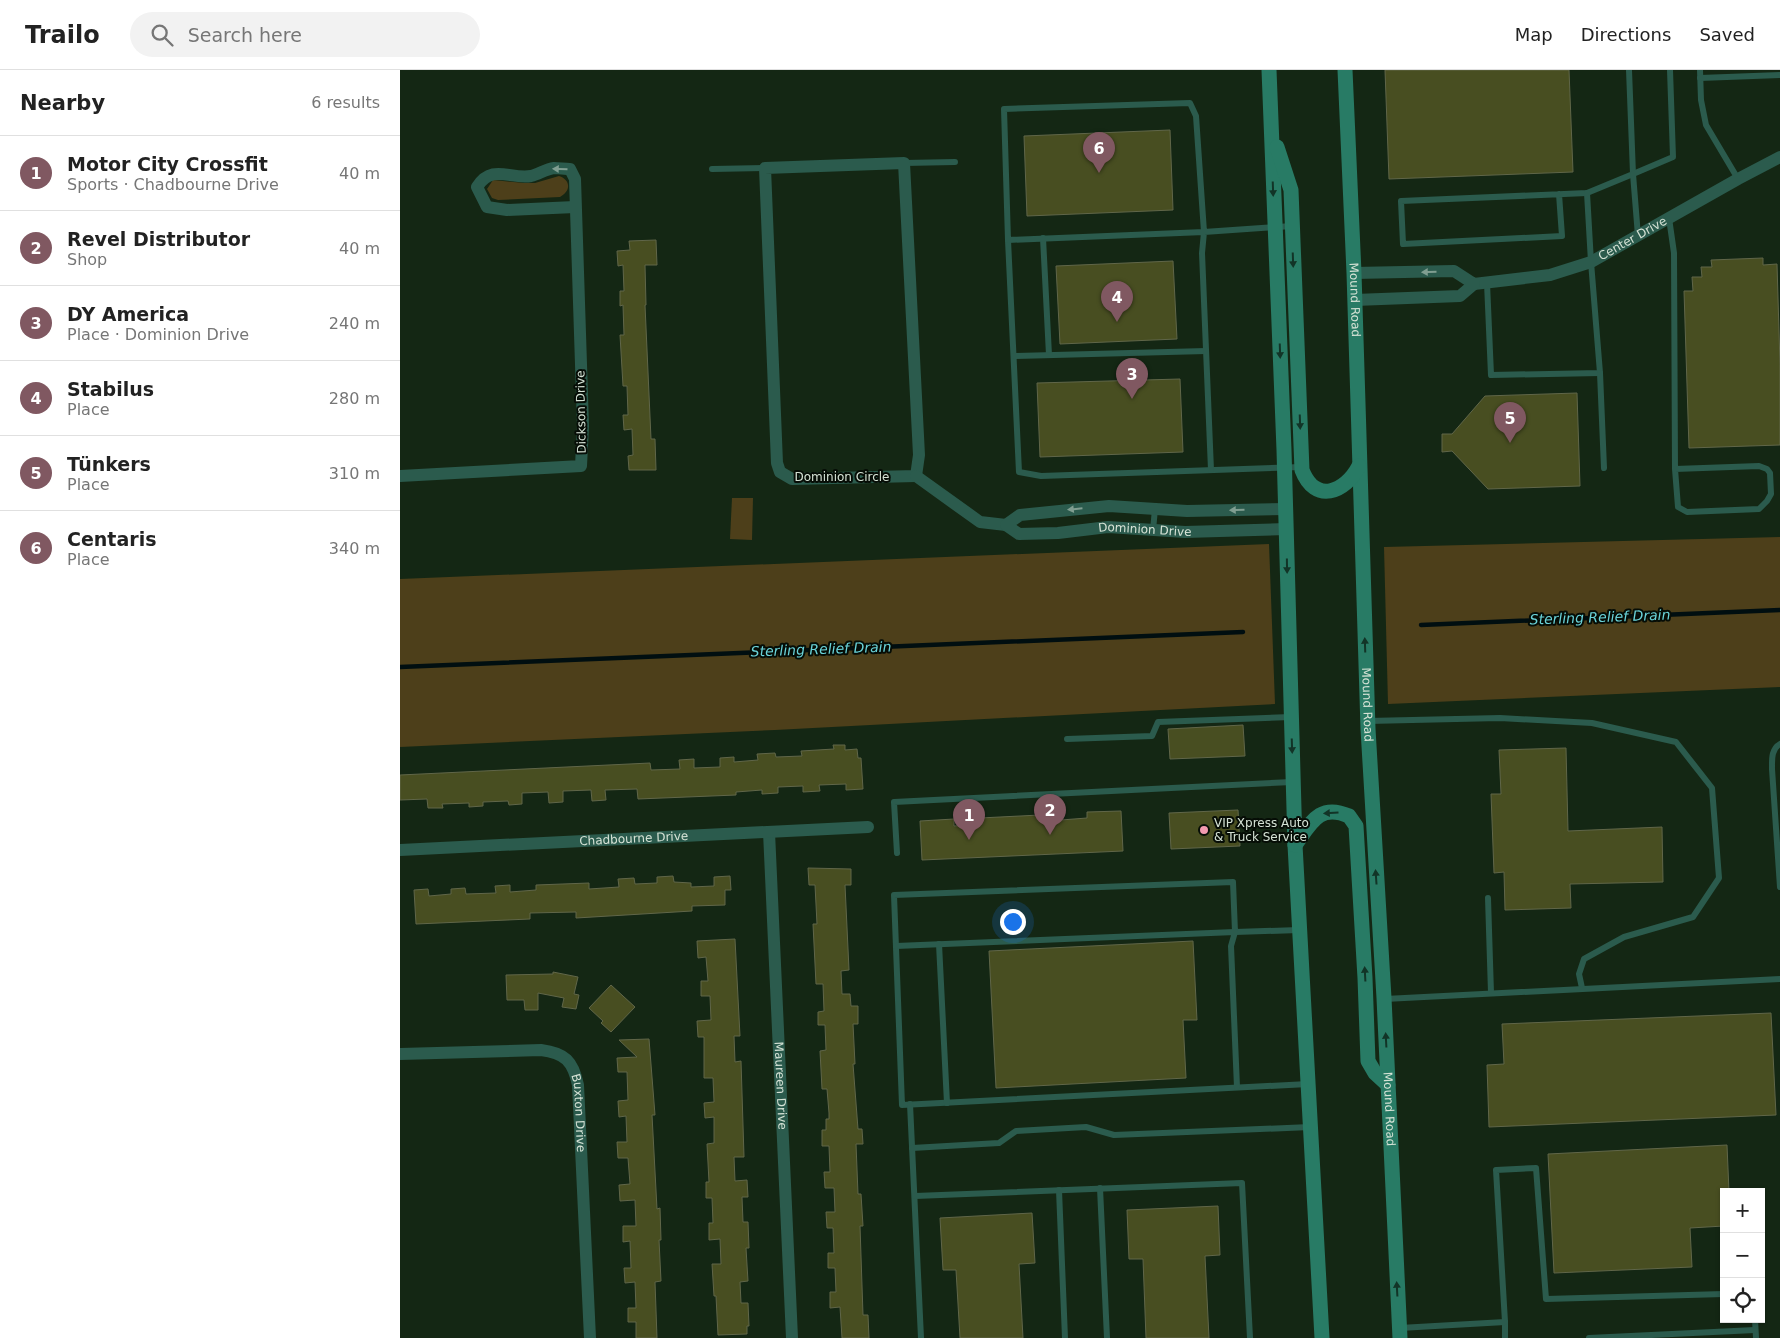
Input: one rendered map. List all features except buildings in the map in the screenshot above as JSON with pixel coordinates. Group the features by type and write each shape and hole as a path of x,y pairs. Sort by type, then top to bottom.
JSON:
{"main road":[{"path":"1269,70 1285,467 1293,782 1322,1338"},
{"name":"Mound Road","path":"1345,70 1355,300 1368,721 1384,999 1399,1333"},
{"path":"1271,126 1291,190 1302,467 1305,478 1310,484 1322,490 1330,491 1344,486 1350,481 1359,466"},
{"path":"1296,844 1320,814 1330,811 1349,816 1356,826 1368,1061 1375,1073 1388,1085"}],"street":[{"name":"Center Drive","path":"1474,284 1488,284 1550,275 1591,262 1780,157"},
{"path":"765,168 904,163 919,455 916,476"},
{"name":"Dickson Drive","path":"400,476 581,466 583,426 575,179 570,169 553,168 530,176 493,175 483,178 478,187 487,207 507,210 575,207"},
{"name":"Dominion Circle","path":"765,168 777,453 780,472 792,479 916,476"},
{"path":"1354,273 1454,271 1474,284 1460,296 1355,300"},
{"name":"Dominion Drive","path":"916,476 980,522 1006,525 1019,534 1058,533 1108,527 1185,532 1286,529"},
{"name":"Dominion Drive","path":"1006,525 1020,515 1109,506 1187,511 1286,509"},
{"name":"Chadbourne Drive","path":"400,850 868,827"},
{"name":"Maureen Drive","path":"769,832 792,1338"},
{"name":"Buxton Drive","path":"400,1054 542,1050 553,1051 565,1057 572,1066 578,1085 590,1338"}],"lane":[{"path":"1629,70 1633,174 1638,236"},
{"path":"1559,194 1562,236 1403,244 1401,201 1559,194 1587,194 1674,157 1670,70"},
{"path":"1700,70 1701,100 1706,124 1738,179"},
{"path":"1700,78 1780,75"},
{"path":"1211,470 1202,253 1204,232 1196,116 1190,103 1004,109 1019,472 1041,476 1302,467"},
{"path":"904,163 955,162"},
{"path":"712,169 765,168"},
{"path":"1587,194 1600,373 1604,468"},
{"path":"1669,218 1674,253 1675,469 1678,507 1686,512 1758,509 1767,502 1771,494 1770,474 1767,469 1759,466 1675,469"},
{"path":"1008,240 1204,232 1292,226"},
{"path":"1043,238 1049,355"},
{"path":"1488,284 1492,375 1600,373"},
{"path":"1014,356 1206,351"},
{"path":"1153,530 1155,509"},
{"path":"1066,739 1152,736 1158,722 1291,716"},
{"path":"1368,721 1500,718 1592,723 1676,742 1712,788 1719,878 1693,917 1624,938 1584,959 1579,974 1582,988"},
{"path":"1780,744 1773,751 1772,769 1780,887"},
{"path":"897,853 894,802 1293,782"},
{"path":"1237,1087 1231,946 1236,932 1233,882 894,895 902,1105 1308,1084"},
{"path":"1488,898 1492,993"},
{"path":"896,946 1300,930"},
{"path":"939,944 947,1102"},
{"path":"1384,999 1780,979"},
{"path":"910,1104 921,1338"},
{"path":"912,1148 999,1144 1016,1131 1086,1127 1114,1135 1311,1126"},
{"path":"1505,1338 1496,1170 1536,1168 1546,1299 1720,1294"},
{"path":"915,1196 1242,1183 1250,1338"},
{"path":"1100,1188 1107,1338"},
{"path":"1059,1190 1065,1338"},
{"path":"1399,1333 1504,1322"},
{"path":"1755,1323 1756,1338"},
{"path":"1589,1338 1755,1330"}],"shaded area":[{"path":"559,176 566,180 568,186 564,195 560,197 498,200 492,198 487,189 493,180 535,183"},
{"path":"732,498 753,498 752,540 730,539"},
{"name":"Sterling Relief Drain","path":"1780,537 1780,687 1388,704 1384,547"},
{"name":"Sterling Relief Drain","path":"1269,544 1275,704 400,747 400,579"}],"waterway":[{"name":"Sterling Relief Drain","path":"1421,625 1780,610"},
{"name":"Sterling Relief Drain","path":"400,667 1243,632"}],"place":[{"name":"Centaris","path":"1099,173"},
{"name":"Stabilus","path":"1117,322"},
{"name":"DY America","path":"1132,399"},
{"name":"Tünkers","path":"1510,443"},
{"name":"VIP Xpress Auto & Truck Service","path":"1204,830"},
{"name":"Revel Distributor","path":"1050,835"},
{"name":"Motor City Crossfit","path":"969,840"}]}
